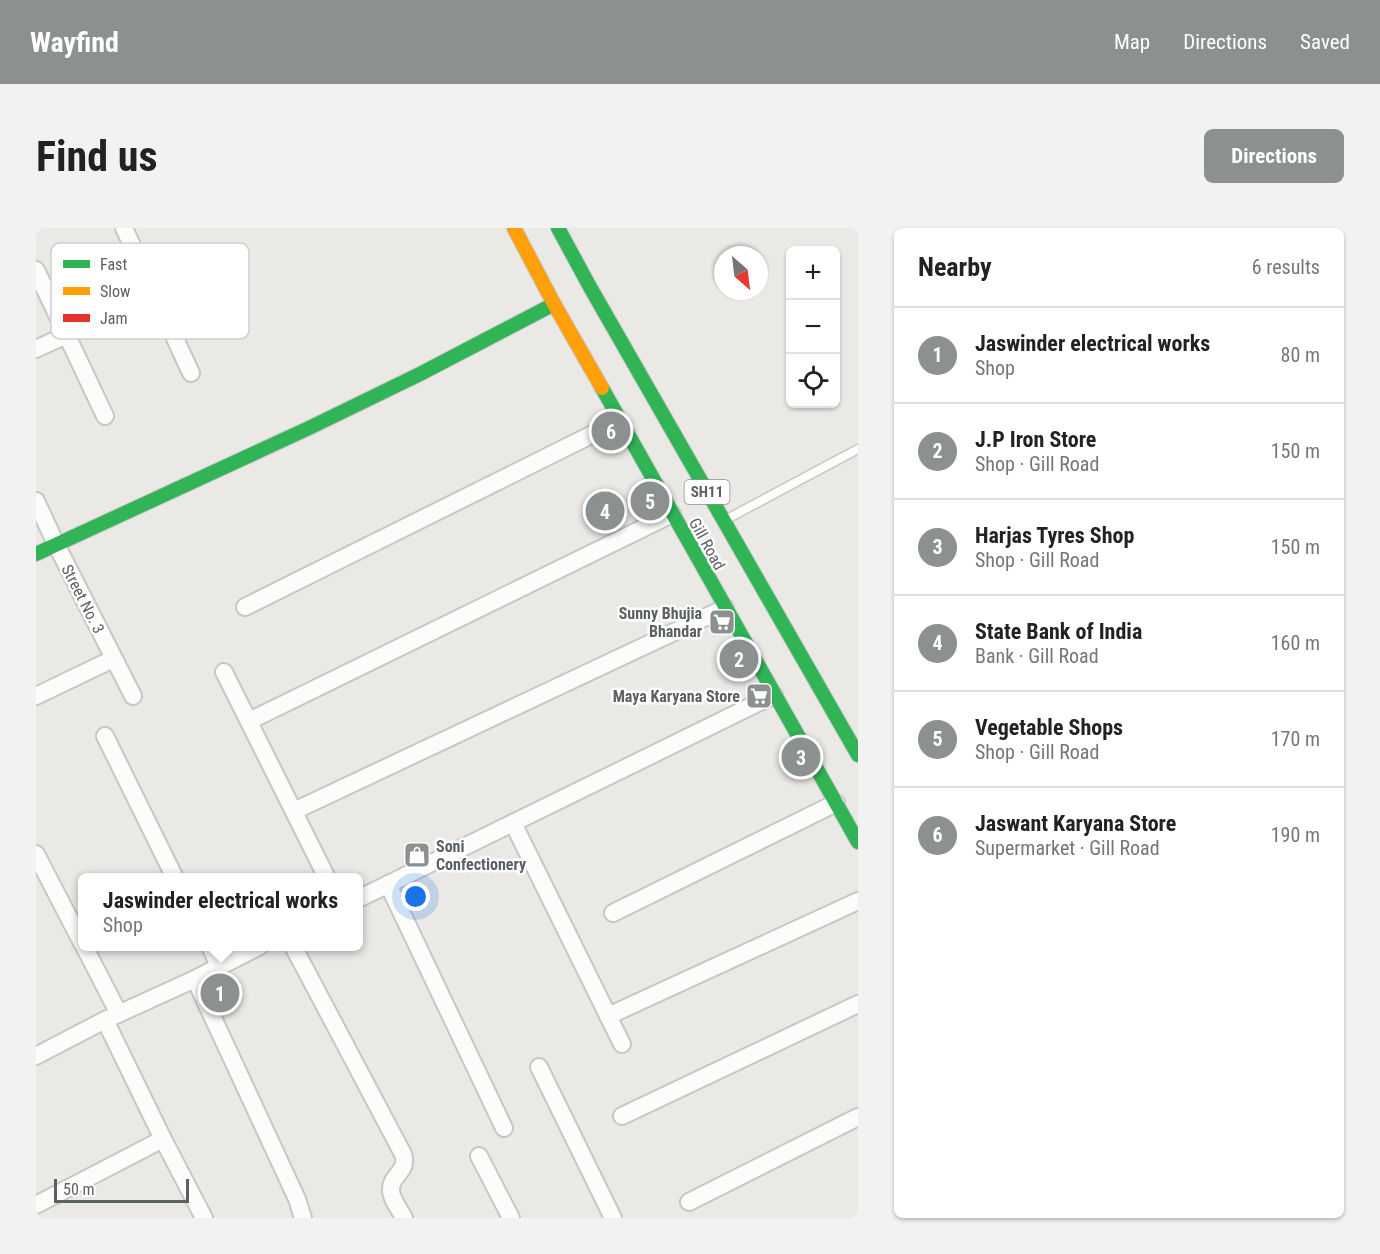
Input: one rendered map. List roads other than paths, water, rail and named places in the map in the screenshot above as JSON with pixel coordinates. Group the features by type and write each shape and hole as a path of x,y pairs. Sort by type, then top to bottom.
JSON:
{"main road":[{"name":"Gill Road","path":"514,228 619,421 858,842"},
{"name":"Gill Road","path":"558,228 590,288 858,755"},
{"path":"36,554 309,428 420,374 554,304"}],"street":[{"path":"124,228 131,243"},
{"path":"36,270 51,301"},
{"path":"36,349 57,339"},
{"path":"69,339 105,416"},
{"path":"176,339 191,373"},
{"path":"245,607 619,421"},
{"name":"Street No. 3","path":"36,501 133,696"},
{"path":"249,721 672,514"},
{"path":"294,811 724,608"},
{"path":"36,696 113,659"},
{"path":"224,672 325,873"},
{"path":"363,896 774,695"},
{"path":"105,736 173,873"},
{"path":"613,913 836,803"},
{"path":"513,823 622,1044"},
{"path":"36,854 78,935"},
{"path":"388,884 504,1128"},
{"path":"608,1016 858,901"},
{"path":"85,951 163,1139 204,1218"},
{"path":"212,951 219,966"},
{"path":"36,1056 250,951"},
{"path":"296,951 403,1154 405,1161 402,1170 391,1189 392,1196 404,1218"},
{"path":"195,979 300,1217"},
{"path":"622,1116 858,1004"},
{"path":"540,1066 613,1218"},
{"path":"689,1202 858,1117"},
{"path":"36,1205 163,1139"},
{"path":"479,1156 511,1218"}],"lane":[{"path":"724,521 858,449"}],"place":[{"name":"Jaswant Karyana Store","path":"611,431"},
{"name":"Vegetable Shops","path":"650,501"},
{"name":"State Bank of India","path":"605,511"},
{"name":"Sunny Bhujia Bhandar","path":"722,622"},
{"name":"J.P Iron Store","path":"739,659"},
{"name":"Maya Karyana Store","path":"759,696"},
{"name":"Harjas Tyres Shop","path":"801,757"},
{"name":"Soni Confectionery","path":"417,855"},
{"name":"Jaswinder electrical works","path":"220,993"}]}
